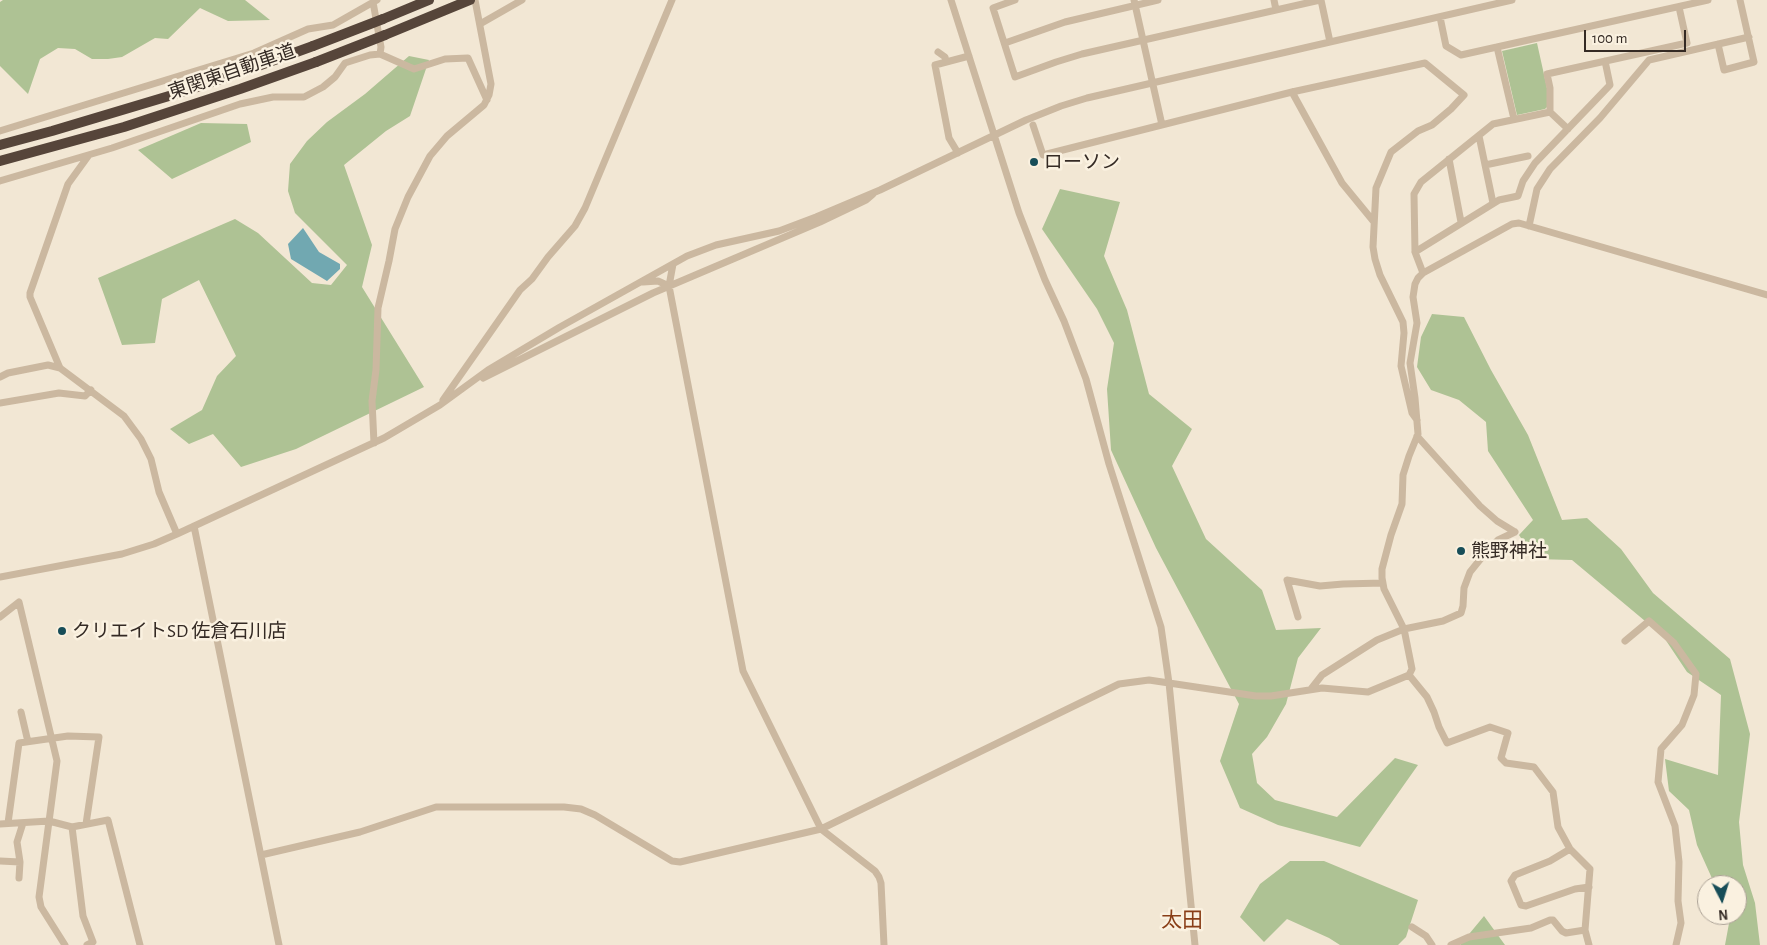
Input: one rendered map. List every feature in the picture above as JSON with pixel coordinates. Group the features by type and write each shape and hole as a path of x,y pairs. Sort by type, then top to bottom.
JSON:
{"highway":[{"name":"東関東自動車道","path":"0,145 170,96 236,74 314,46 429,0"},
{"name":"東関東自動車道","path":"0,161 124,127 240,89 316,62 470,0"}],"street":[{"path":"374,443 372,401 376,370 378,308 395,230 408,197 430,156 447,136 484,105 491,84 475,0"},
{"path":"480,24 522,0"},
{"path":"440,405 520,290 532,279 548,256 575,226 672,0"},
{"path":"951,0 1030,244 1064,321 1086,379 1109,464 1161,627 1169,683 1195,945"},
{"path":"1015,0 993,8 1015,78 1082,54 1320,0 1330,42"},
{"path":"1004,43 1065,22 1134,2 1158,0"},
{"path":"1274,0 1276,10"},
{"path":"0,577 122,554 178,534 374,443 406,426 440,405 488,370 687,256 716,245 779,231 816,217 880,190 1026,120 1060,106 1152,82 1512,0"},
{"path":"1440,16 1446,46 1461,55 1708,0"},
{"path":"1718,44 1724,70 1754,62 1740,0"},
{"path":"0,131 254,53 308,29 333,25 376,1 381,47 380,54"},
{"path":"1134,2 1162,125"},
{"path":"1568,129 1550,112 1551,93 1547,74 1686,43 1679,7"},
{"path":"1529,226 1537,188 1550,169 1600,118 1648,60 1749,37"},
{"path":"1497,47 1514,120"},
{"path":"938,52 945,57 946,62"},
{"path":"0,181 168,130 240,104 273,97 304,97 323,87 335,77 341,66 345,63 354,59 380,54 414,69 445,59 468,58 486,100"},
{"path":"958,153 948,138 935,65 969,56"},
{"path":"1415,252 1493,203 1518,196 1523,181 1535,163 1610,85 1605,61"},
{"path":"1033,125 1043,156 1292,92 1425,63 1464,95 1451,109 1392,152 1376,188 1373,247 1380,275 1403,322 1401,366 1412,413 1417,420"},
{"path":"1292,92 1342,183 1374,222"},
{"path":"1423,273 1415,252 1414,194 1421,182 1494,124 1550,112"},
{"path":"1479,136 1493,203"},
{"path":"60,368 33,308 30,293 68,184 89,155"},
{"path":"1485,165 1528,156"},
{"path":"1449,159 1462,222"},
{"path":"461,389 669,286 820,222 866,200 880,190"},
{"path":"261,855 360,832 436,807 564,807 581,809 595,815 672,862 680,862 821,829 1108,688 1130,681 1149,680 1256,696 1271,696 1322,688 1368,692 1409,675 1412,669 1404,629 1383,583 1382,570 1391,535 1402,504 1404,476 1409,456 1417,436 1417,420 1410,363 1417,324 1413,297 1415,284 1423,273 1512,224 1518,223 1767,295"},
{"path":"672,264 669,286 743,671 821,829 876,871 881,883 884,945"},
{"path":"641,282 658,282 669,286"},
{"path":"0,377 8,373 48,365 60,368 124,416 141,439 151,459 161,498 178,534"},
{"path":"0,403 59,393 85,396 91,390"},
{"path":"1311,689 1322,675 1377,640 1404,629 1443,621 1461,613 1464,606 1464,588 1470,572 1498,540 1514,532 1497,521 1480,506 1417,436"},
{"path":"194,526 279,945"},
{"path":"1298,617 1287,580 1320,586 1383,583"},
{"path":"0,617 19,602 58,761 39,897 41,907 65,945"},
{"path":"1625,641 1649,621 1674,644 1696,674 1694,695 1682,726 1661,749 1658,782 1675,826 1679,862 1678,901 1681,923 1676,945"},
{"path":"1409,675 1427,697 1439,727 1448,743 1490,727 1508,733 1501,758 1506,763 1534,767 1554,792 1558,827 1570,849 1590,869 1585,930 1589,945"},
{"path":"21,712 28,742"},
{"path":"86,824 99,736 68,736 19,743 4,824 49,821 72,827 108,820 140,945"},
{"path":"19,878 20,862 17,842 23,823"},
{"path":"72,827 83,916 93,942 87,945"},
{"path":"1570,849 1550,862 1515,875 1511,881 1520,905 1526,906 1574,889 1589,887"},
{"path":"0,861 20,862"},
{"path":"1450,945 1469,936 1531,928 1550,920 1553,920 1566,933 1585,930"},
{"path":"1412,927 1426,936 1432,945"}],"green space":[{"path":"3,0 245,0 270,20 228,21 200,8 168,39 155,38 122,57 92,59 75,49 58,48 40,59 28,94 0,66 0,2"},
{"path":"1537,43 1547,88 1547,107 1517,115 1502,51"},
{"path":"409,56 429,60 410,116 386,131 344,165 372,245 362,287 424,387 296,449 241,467 213,434 189,444 170,429 202,410 217,376 236,356 199,280 162,299 155,343 122,345 98,278 235,219 258,233 312,283 331,285 347,265 295,213 288,191 290,164 307,141 327,122 365,94"},
{"path":"201,123 247,124 251,142 172,179 138,150"},
{"path":"1060,189 1120,202 1104,256 1127,310 1149,394 1192,429 1172,466 1206,539 1262,590 1276,630 1321,628 1298,658 1286,704 1267,737 1252,754 1257,783 1275,800 1337,817 1395,758 1418,765 1360,847 1278,825 1240,808 1220,761 1239,704 1156,548 1111,450 1107,389 1114,343 1097,309 1042,229"},
{"path":"1432,314 1464,317 1491,370 1528,435 1562,520 1587,518 1621,549 1653,593 1730,659 1750,734 1739,822 1743,865 1746,875 1710,875 1697,845 1689,810 1669,791 1665,759 1718,775 1721,695 1687,672 1663,636 1572,560 1535,559 1519,535 1533,520 1488,451 1486,422 1459,400 1431,390 1417,367 1421,337"},
{"path":"1290,861 1324,861 1418,900 1406,937 1398,945 1340,945 1287,919 1264,942 1240,917 1260,884"},
{"path":"1747,878 1755,903 1760,945 1725,945 1729,925 1747,925"},
{"path":"1484,916 1505,945 1460,945"}],"water":[{"path":"303,228 319,252 340,264 340,269 327,281 291,259 288,244"}],"place":[{"name":"ローソン","path":"1034,162"},
{"name":"熊野神社","path":"1461,551"},
{"name":"クリエイトSD 佐倉石川店","path":"62,631"}],"district":[{"name":"太田","path":"1182,921"}]}
